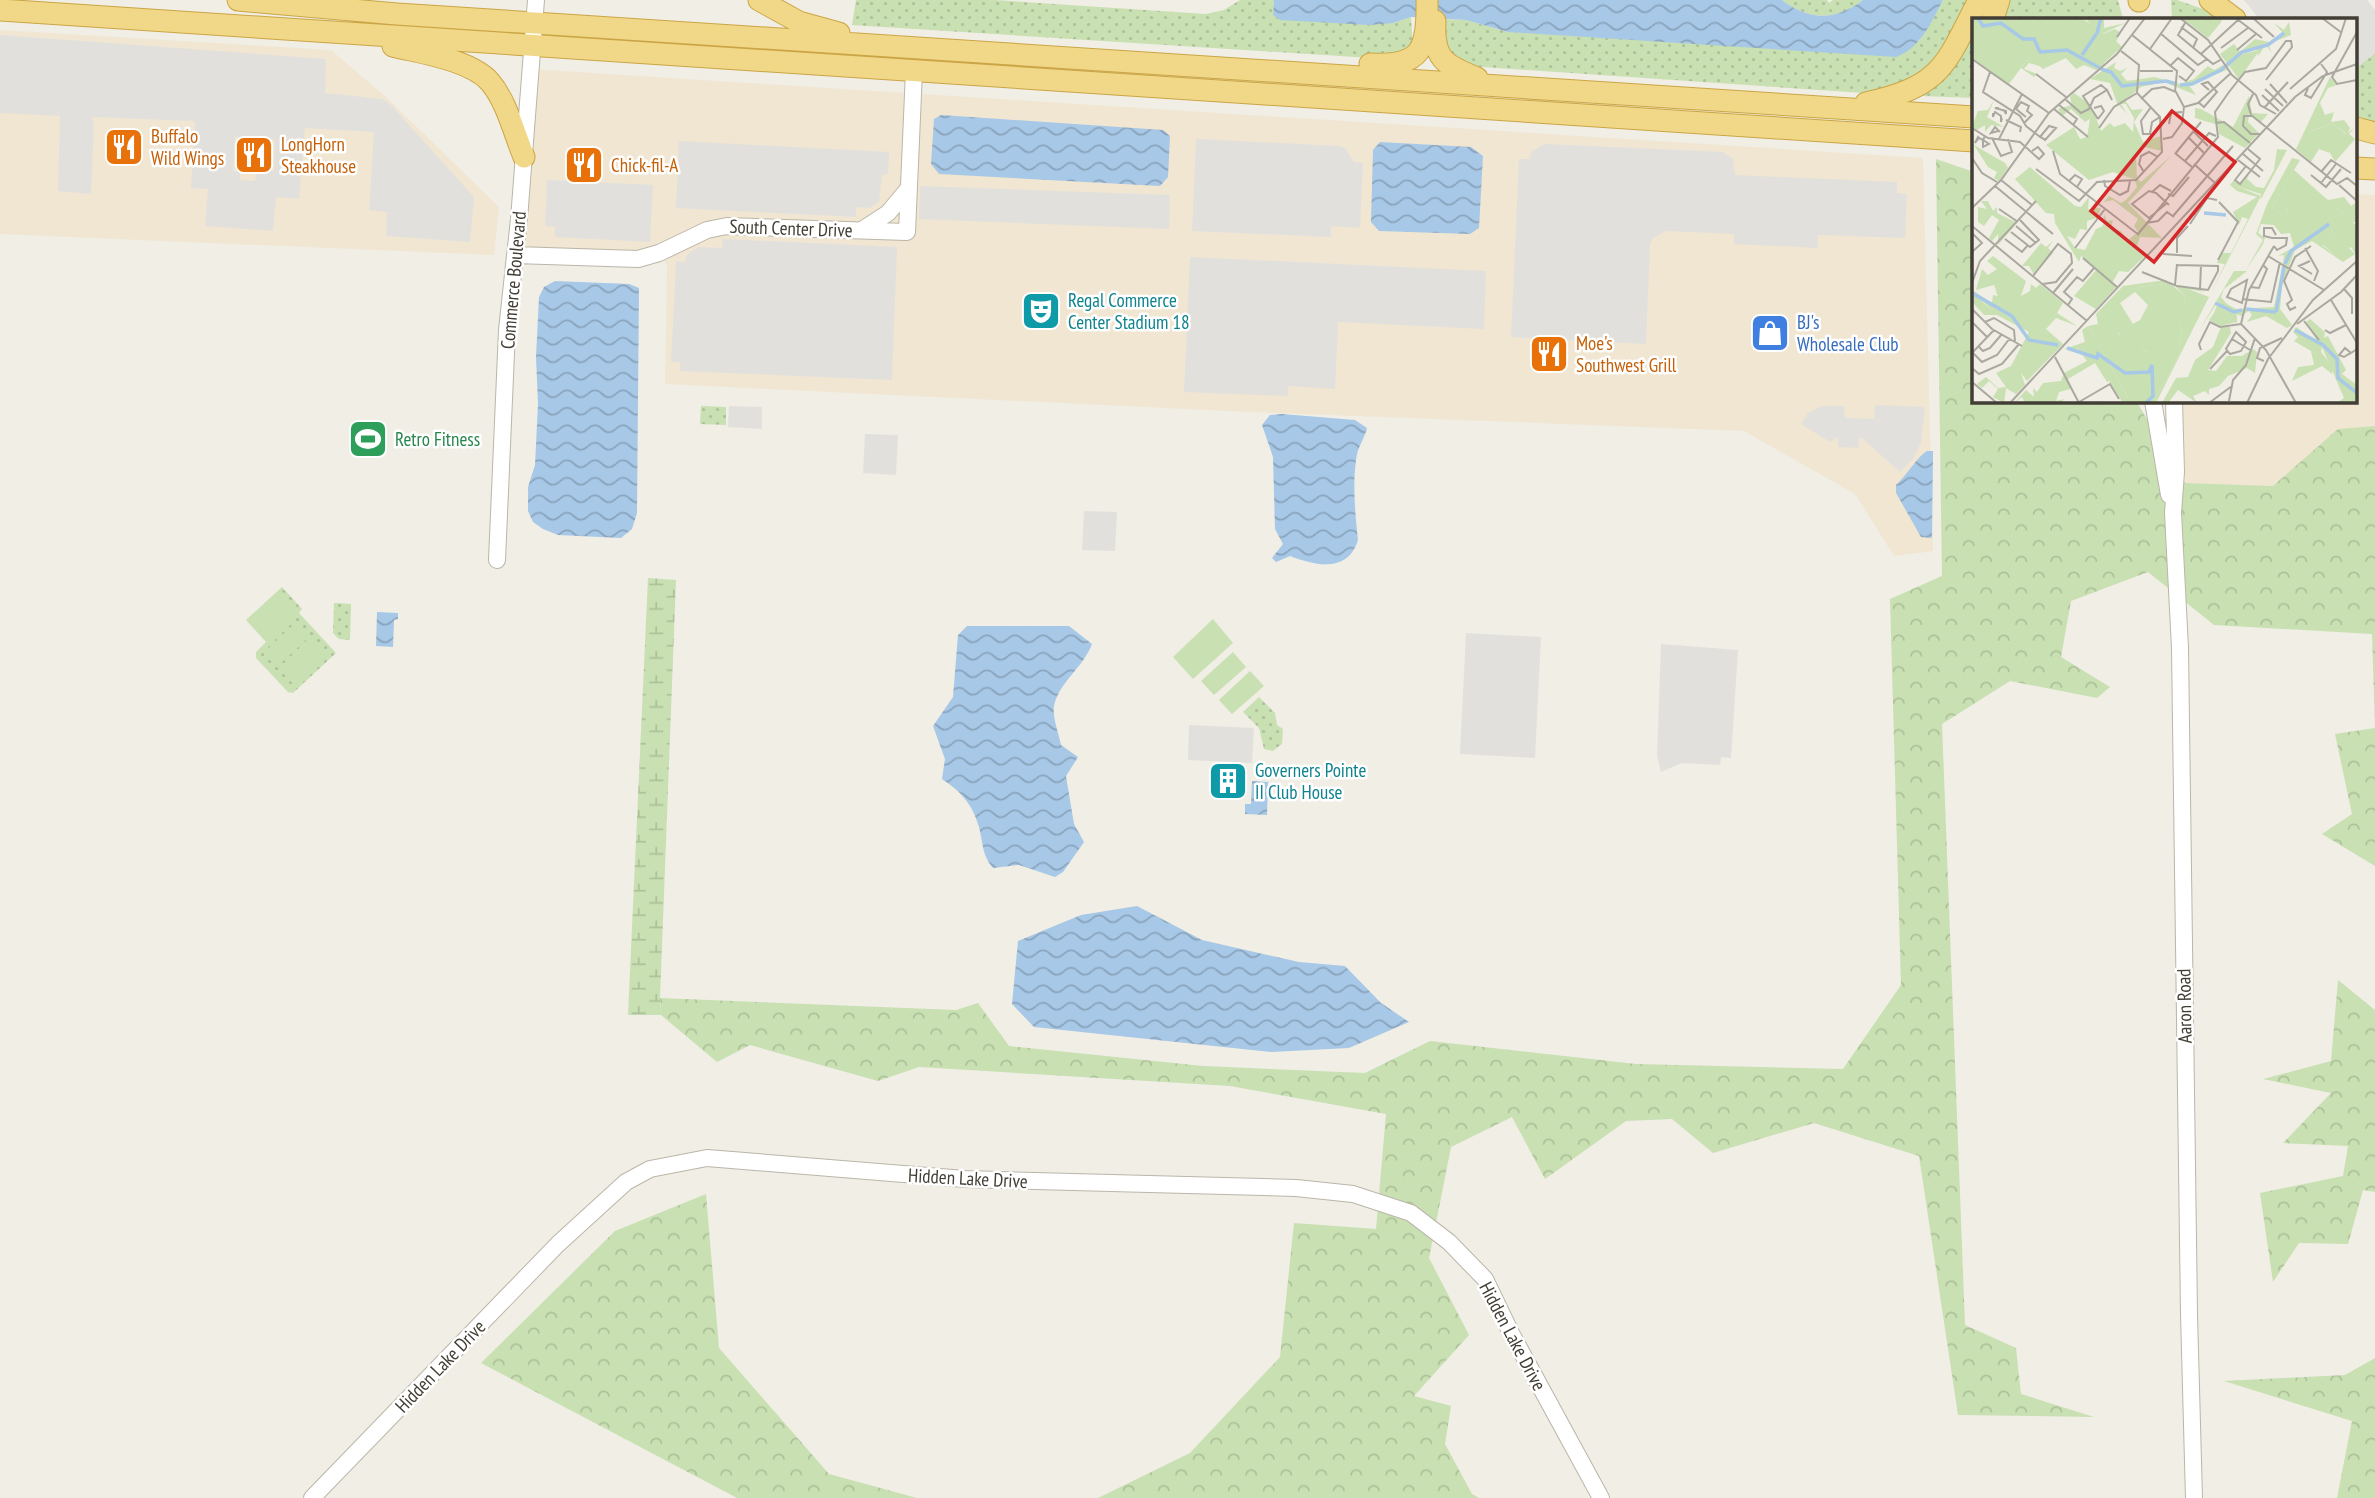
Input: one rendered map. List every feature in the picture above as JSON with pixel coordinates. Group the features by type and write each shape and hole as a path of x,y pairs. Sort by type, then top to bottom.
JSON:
{"highway":[{"path":"238,0 309,8 1972,117"},
{"path":"759,0 799,22 892,46"},
{"path":"1427,0 1429,36 1447,65 1495,85"},
{"path":"1256,69 1346,62 1384,65 1402,63 1416,55 1429,36 1436,0"},
{"path":"1844,108 1902,94 1928,80 1947,60 1979,0"},
{"path":"1993,18 1999,0"},
{"path":"2210,0 2234,18"},
{"path":"0,10 1972,141"},
{"path":"347,34 453,62 484,76 499,97 524,157"},
{"path":"2358,129 2375,133"},
{"path":"1897,136 1972,154"}],"street":[{"name":"Commerce Boulevard","path":"497,560 507,330 536,0"},
{"path":"861,230 887,213 909,188 914,71"},
{"name":"South Center Drive","path":"515,255 638,259 659,253 706,230 727,226 907,232 909,188"},
{"name":"Aaron Road","path":"2153,402 2173,513"},
{"name":"Aaron Road","path":"2174,402 2173,513 2180,648 2189,1326 2194,1498"},
{"name":"Hidden Lake Drive","path":"312,1498 558,1244 626,1182 650,1170 707,1158 965,1179 1296,1188 1353,1194 1411,1213 1449,1242 1485,1279 1511,1333 1601,1498"}],"shaded area":[{"path":"2244,0 2367,0 2375,10 2375,53 2358,66 2358,18 2258,18"},
{"path":"0,30 331,50 386,97 499,207 494,255 0,234"},
{"path":"0,35 326,59 325,93 382,99 391,105 474,197 470,242 386,236 387,212 369,210 374,132 305,128 299,199 276,197 273,231 205,226 208,189 191,188 195,121 92,117 94,125 91,194 58,191 60,116 0,113","holes":["235,137 275,140 274,171 257,170 255,181 240,180 240,172 233,171"]},
{"path":"531,69 1923,158 1933,551 1894,556 1855,494 1744,431 1228,411 665,384 667,265 659,253 515,255"},
{"path":"1196,139 1345,148 1354,162 1363,163 1360,228 1331,226 1331,237 1192,231"},
{"path":"679,141 889,152 888,174 882,175 879,202 870,208 856,207 856,217 676,208"},
{"path":"1545,144 1723,152 1733,159 1735,175 1897,182 1897,193 1907,194 1905,238 1818,235 1817,248 1734,244 1734,234 1666,231 1653,238 1650,244 1646,344 1511,337 1519,159 1529,159 1532,151"},
{"path":"547,180 653,185 650,242 555,237 555,227 545,226"},
{"path":"920,186 1170,195 1169,229 919,219"},
{"path":"2358,194 2375,195 2375,426 2338,429 2273,486 2185,483 2183,402 2358,402"},
{"path":"722,239 897,247 892,380 680,371 680,362 671,362 676,261 685,262 686,256 698,247 722,248"},
{"path":"1190,257 1486,271 1484,329 1338,322 1335,389 1288,386 1288,396 1184,392"},
{"path":"1875,405 1925,407 1921,443 1913,459 1900,472 1863,439 1859,438 1858,448 1838,447 1838,437 1830,442 1801,424 1808,413 1822,406 1844,406 1845,418 1874,419"},
{"path":"729,406 762,407 762,429 728,427"},
{"path":"865,434 898,435 896,475 863,473"},
{"path":"1084,511 1117,512 1115,551 1082,550"},
{"path":"1466,633 1541,637 1535,758 1460,754"},
{"path":"1661,644 1738,650 1731,758 1721,757 1720,765 1682,763 1661,772 1657,756"},
{"path":"1189,725 1254,728 1252,763 1188,760"}],"green space":[{"path":"856,0 994,0 1206,14 1224,10 1240,0 1274,0 1273,15 1393,23 1411,17 1413,48 1387,59 852,25"},
{"path":"1782,0 1827,0 1829,3 1833,0 1863,0 1842,12 1822,16 1803,12"},
{"path":"1943,0 1971,0 1944,50 1916,81 1878,94 1469,66 1452,58 1439,42 1441,19 1466,20 1508,32 1919,41"},
{"path":"2009,0 2118,0 2123,18 2003,18"},
{"path":"2171,0 2223,18 2172,18"},
{"path":"1972,27 1972,98 1921,96 1948,71"},
{"path":"2375,53 2375,125 2358,119 2358,66"},
{"path":"1936,159 1972,171 1972,402 2138,404 2185,483 2273,486 2338,429 2375,426 2375,728 2372,634 2214,625 2148,572 2071,601 2061,657 2110,687 2097,698 2010,681 1942,724 1965,1325 2016,1348 2021,1394 2094,1417 1958,1415 1919,1156 1814,1123 1713,1153 1672,1119 1626,1121 1545,1179 1512,1117 1451,1147 1429,1258 1469,1335 1414,1396 1451,1406 1445,1444 1472,1494 1479,1498 1098,1498 1190,1453 1280,1357 1294,1223 1376,1229 1386,1114 1230,1086 919,1067 878,1081 750,1045 717,1062 661,1015 660,998 956,1010 978,1003 1009,1046 1203,1066 1365,1073 1430,1041 1636,1064 1843,1069 1901,985 1890,599 1942,576"},
{"path":"701,406 726,407 726,425 700,424"},
{"path":"648,578 676,580 661,1015 628,1015"},
{"path":"282,587 302,609 299,613 336,653 293,693 288,692 256,658 256,652 266,642 246,620"},
{"path":"281,590 299,610 266,640 248,620"},
{"path":"334,603 351,604 350,640 339,639 333,633"},
{"path":"1213,619 1233,643 1193,679 1173,657"},
{"path":"295,623 308,638 277,667 264,652"},
{"path":"312,642 325,656 294,685 281,671"},
{"path":"1233,652 1246,667 1214,695 1201,681"},
{"path":"1250,671 1264,686 1232,714 1219,700"},
{"path":"1259,697 1275,713 1277,725 1283,729 1282,744 1273,751 1264,749 1259,728 1243,712"},
{"path":"2375,728 2375,866 2322,834 2352,814 2335,734"},
{"path":"2338,980 2375,1010 2375,1192 2363,1190 2348,1244 2299,1243 2273,1282 2260,1193 2343,1176 2348,1146 2283,1143 2331,1093 2263,1079 2331,1061"},
{"path":"706,1194 719,1348 829,1474 917,1498 737,1498 481,1363 615,1231"},
{"path":"2375,1358 2375,1498 2337,1498 2352,1421 2224,1381 2345,1375"}],"water":[{"path":"1274,0 1782,0 1803,12 1823,16 1842,12 1863,0 1943,0 1919,41 1896,57 1508,32 1466,20 1411,17 1393,23 1370,25 1280,20 1273,15"},
{"path":"941,115 1163,130 1170,136 1168,177 1160,186 939,174 931,164 934,119"},
{"path":"1380,142 1471,147 1483,156 1479,228 1470,234 1379,231 1371,222 1373,150"},
{"path":"555,281 629,284 639,288 637,513 632,529 621,538 558,535 533,522 528,511 528,487 535,465 539,297 544,287"},
{"path":"1270,415 1355,420 1367,428 1357,454 1355,475 1358,540 1347,558 1339,562 1320,564 1290,556 1276,562 1272,558 1283,544 1275,529 1273,457 1262,425"},
{"path":"1927,451 1933,451 1932,538 1921,537 1896,493 1896,485"},
{"path":"377,612 398,613 398,619 394,620 393,647 376,646"},
{"path":"967,626 1069,626 1092,644 1061,690 1054,706 1061,745 1078,757 1066,776 1074,824 1084,842 1063,872 1055,877 1019,865 993,868 985,854 979,827 969,805 942,779 945,759 933,726 953,697 958,635"},
{"path":"1252,781 1268,782 1267,815 1245,814 1245,804 1251,804"},
{"path":"1137,906 1202,940 1299,962 1345,966 1381,1003 1409,1022 1349,1048 1271,1052 1034,1027 1012,1004 1018,941 1081,915"}],"place":[{"name":"Buffalo Wild Wings","path":"124,147"},
{"name":"LongHorn Steakhouse","path":"254,155"},
{"name":"Chick-fil-A","path":"584,165"},
{"name":"Regal Commerce Center Stadium 18","path":"1041,311"},
{"name":"BJ's Wholesale Club","path":"1770,333"},
{"name":"Moe's Southwest Grill","path":"1549,354"},
{"name":"Retro Fitness","path":"368,439"},
{"name":"Governers Pointe II Club House","path":"1228,781"}]}
